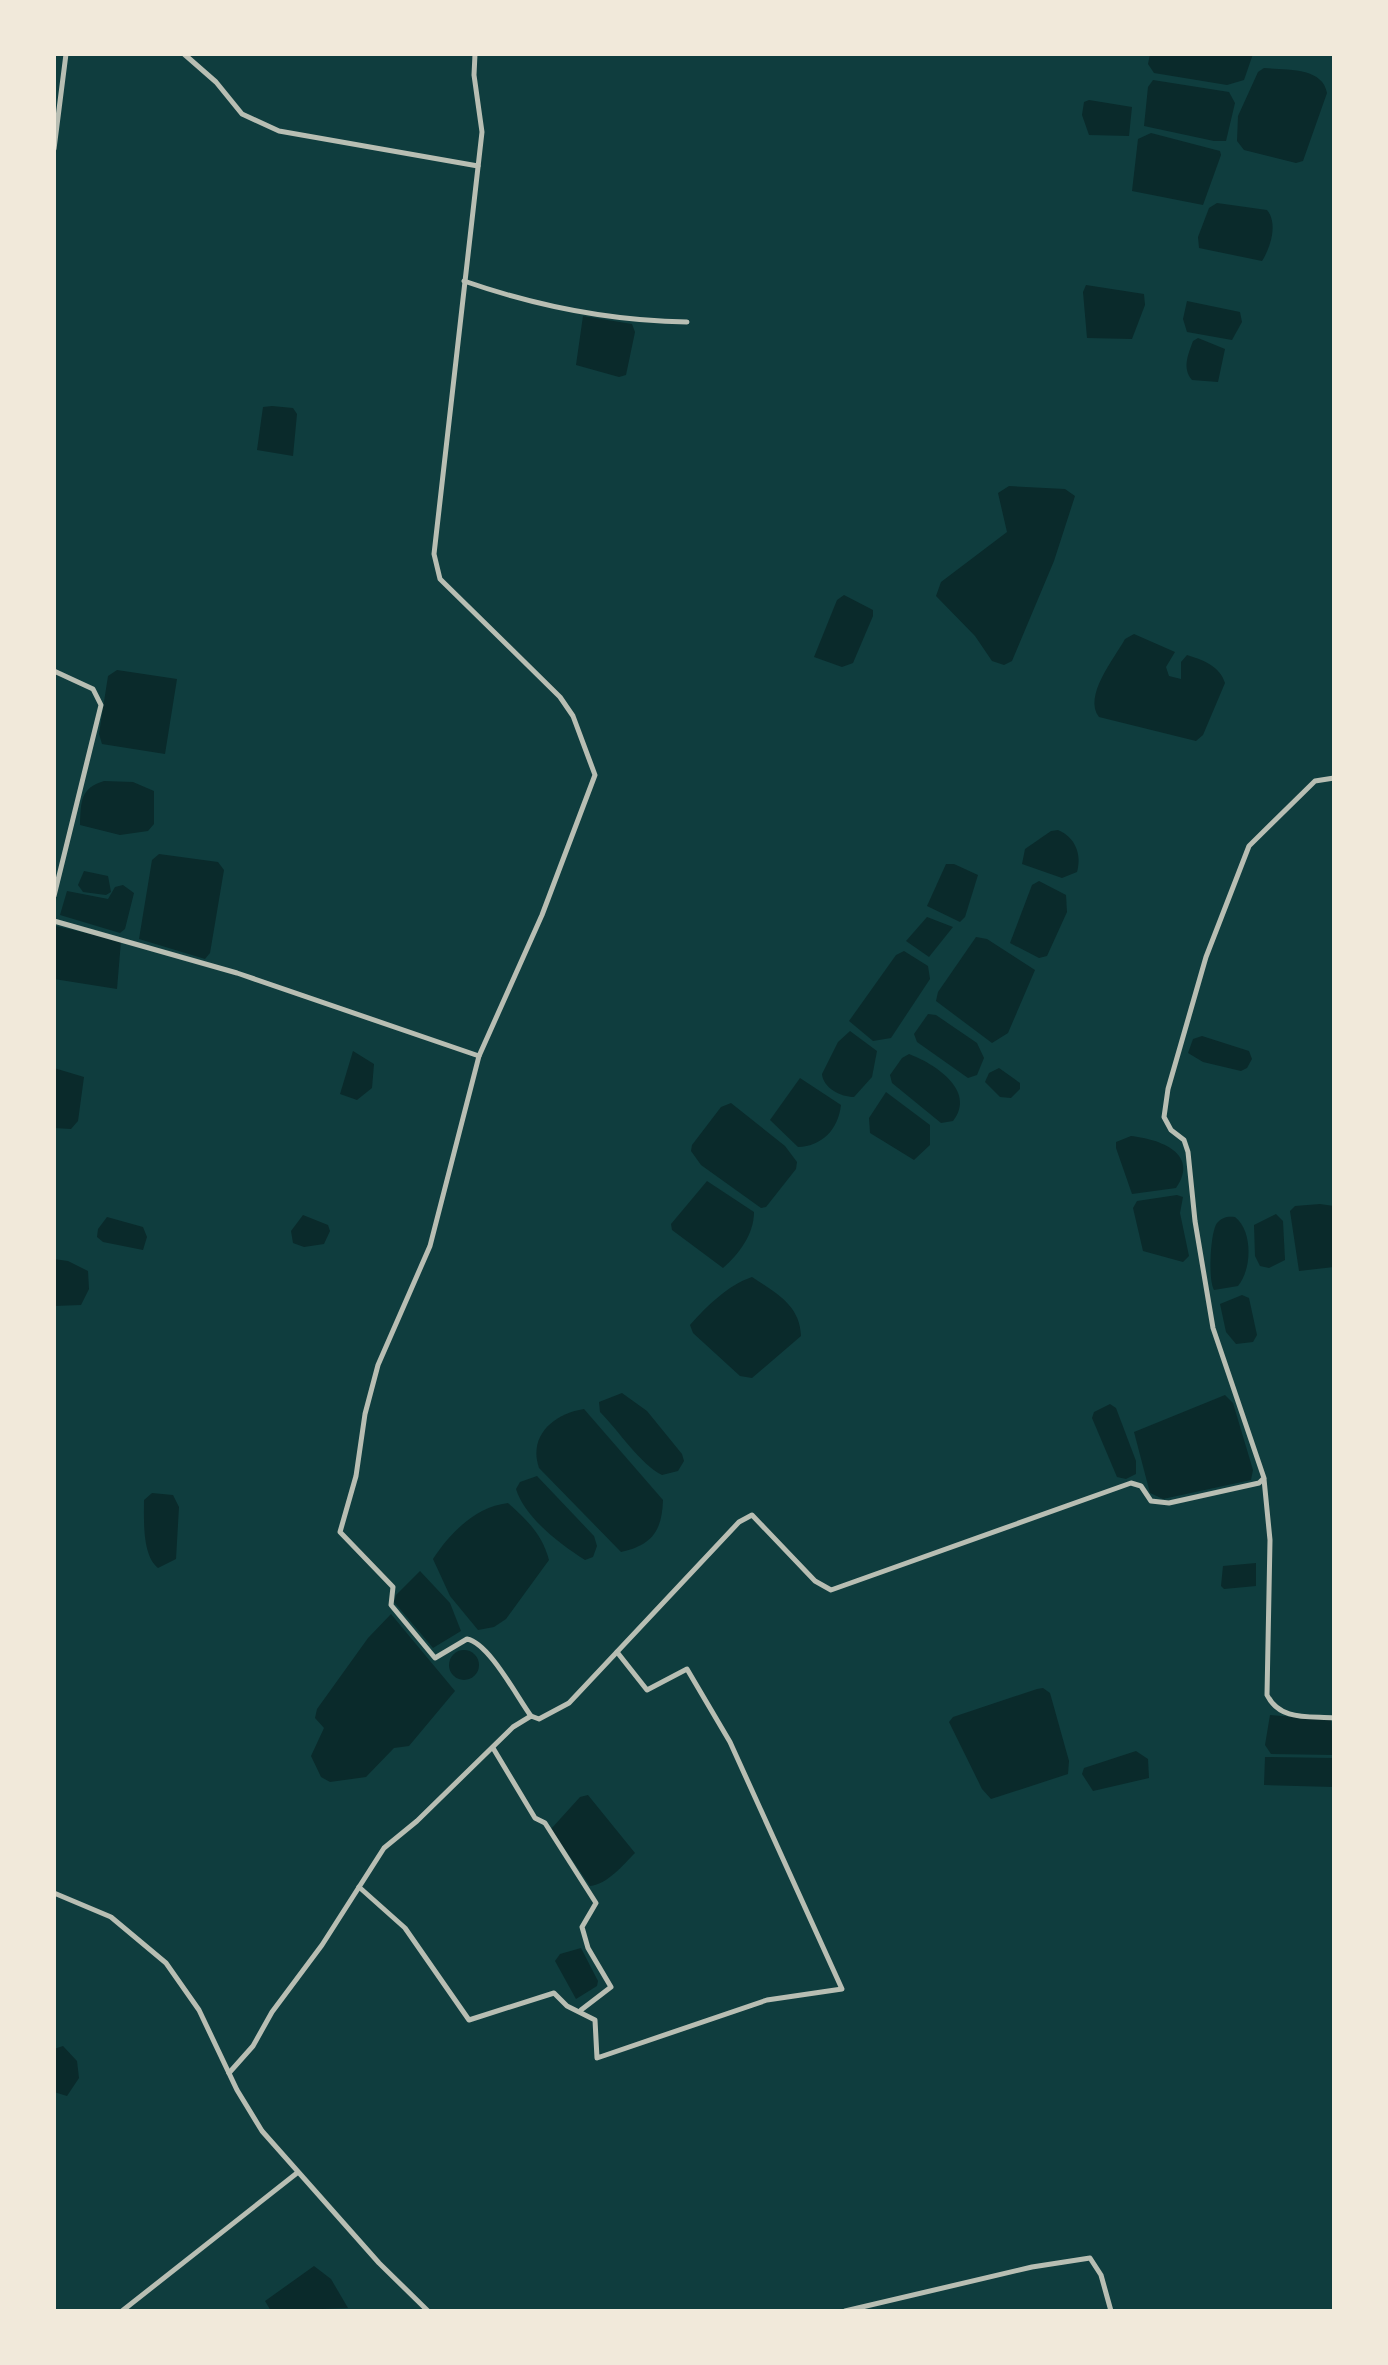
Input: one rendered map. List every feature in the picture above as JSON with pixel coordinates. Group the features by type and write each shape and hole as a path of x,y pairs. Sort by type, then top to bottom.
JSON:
{"street":[{"path":"54,149 66,54"},
{"path":"184,54 216,82 242,114 279,131 479,166"},
{"path":"475,54 482,132 434,554 440,579 560,697 573,716 595,775 542,915 479,1056 430,1246 378,1365 365,1414 356,1476 340,1532 393,1587 391,1605 435,1658 467,1639 475,1640 487,1651 531,1716 539,1719 569,1703 723,1536 752,1515 815,1581 831,1590 1131,1483 1141,1486 1151,1501 1169,1503 1254,1486 1264,1478"},
{"path":"464,281 566,310 647,322 687,322"},
{"path":"54,671 93,689 101,705 54,896"},
{"path":"1334,778 1315,781 1249,846 1206,957 1168,1089 1164,1117 1171,1130 1184,1140 1188,1152 1213,1328 1264,1478 1270,1540 1267,1695 1273,1707 1283,1714 1334,1718"},
{"path":"54,921 237,973 479,1056"},
{"path":"359,1887 405,1928 469,2020 554,1993 567,2006 581,2010 595,2020 597,2058 767,2000 842,1989 730,1742 687,1669 647,1690 617,1652"},
{"path":"229,2073 253,2046 272,2012 322,1945 384,1848 417,1821 513,1727 531,1716"},
{"path":"493,1748 535,1818 545,1823 596,1903 582,1927 588,1948 611,1987 581,2010"},
{"path":"54,1893 111,1917 166,1963 199,2010 229,2073 262,2131 297,2173 428,2311"},
{"path":"122,2311 297,2173"},
{"path":"845,2311 1032,2267 1090,2258 1101,2275 1111,2311"}],"water":[{"path":"1150,54 1253,54 1244,80 1227,85 1154,73 1148,64"},
{"path":"1264,68 1311,74 1324,85 1327,93 1303,161 1296,163 1244,150 1237,141 1238,116 1258,72"},
{"path":"1153,80 1229,92 1235,103 1226,141 1144,126 1148,87"},
{"path":"1089,100 1132,107 1129,136 1089,135 1082,115 1084,102"},
{"path":"1151,133 1220,151 1203,205 1132,191 1138,139"},
{"path":"1217,203 1267,210 1272,221 1272,235 1262,261 1199,248 1198,237 1209,208"},
{"path":"1086,285 1144,294 1145,305 1132,339 1087,338 1083,292"},
{"path":"1187,301 1240,312 1242,322 1232,340 1187,332 1183,319"},
{"path":"583,316 632,324 635,332 626,375 619,377 576,365"},
{"path":"1198,338 1225,349 1218,382 1192,380 1189,375 1188,356 1193,341"},
{"path":"263,407 293,408 297,414 293,456 257,450"},
{"path":"1009,486 1065,489 1075,496 1054,561 1012,661 1004,665 992,661 975,636 936,596 941,582 1007,532 998,493"},
{"path":"844,595 873,610 873,616 853,663 842,667 814,657 837,600"},
{"path":"1134,634 1175,652 1166,667 1169,676 1181,679 1181,662 1187,655 1210,664 1223,677 1225,683 1203,735 1196,741 1099,717 1095,708 1097,688 1125,639"},
{"path":"117,670 177,679 165,754 102,744 99,734 108,676"},
{"path":"104,781 133,782 154,791 154,824 148,831 120,835 80,825 83,797 90,788"},
{"path":"1058,830 1069,837 1076,847 1079,859 1077,872 1062,878 1022,864 1025,849 1051,831"},
{"path":"159,854 218,862 224,870 210,953 205,959 139,939 152,860"},
{"path":"946,864 954,864 978,875 965,917 960,922 927,906"},
{"path":"84,871 108,876 111,892 106,895 83,892 78,885"},
{"path":"1039,881 1066,895 1067,912 1047,956 1039,958 1010,943 1032,885"},
{"path":"123,885 134,893 125,929 120,933 60,915 67,891 108,899 115,887"},
{"path":"927,917 953,927 929,957 906,941"},
{"path":"56,926 121,941 117,989 54,979"},
{"path":"976,937 987,939 1035,970 1008,1033 992,1043 936,1001 938,992"},
{"path":"904,951 928,966 930,979 891,1038 873,1041 849,1021 896,955"},
{"path":"928,1014 936,1015 977,1043 984,1058 977,1075 968,1078 917,1042 914,1034"},
{"path":"850,1031 877,1051 872,1077 854,1097 834,1091 826,1084 822,1074 838,1042"},
{"path":"1202,1036 1249,1051 1252,1059 1247,1068 1241,1071 1203,1062 1188,1053 1193,1039"},
{"path":"353,1051 374,1064 372,1088 357,1100 340,1094"},
{"path":"909,1054 940,1071 956,1089 960,1099 959,1110 953,1121 941,1123 892,1083 890,1075 902,1058"},
{"path":"54,1068 84,1077 78,1121 71,1129 54,1128"},
{"path":"999,1068 1020,1083 1020,1089 1011,1098 1000,1097 985,1082 989,1073"},
{"path":"800,1078 841,1105 836,1122 827,1135 814,1144 798,1147 770,1120"},
{"path":"886,1092 930,1125 930,1145 914,1160 870,1133 869,1118"},
{"path":"731,1103 785,1146 797,1162 796,1169 766,1207 761,1208 701,1165 691,1151 692,1145 721,1107"},
{"path":"1131,1136 1153,1140 1180,1157 1182,1176 1176,1188 1132,1194 1116,1148 1116,1142"},
{"path":"707,1181 754,1212 744,1243 723,1268 672,1230 671,1224"},
{"path":"1177,1195 1183,1197 1180,1213 1189,1256 1183,1262 1143,1251 1133,1208 1137,1201"},
{"path":"1295,1206 1334,1206 1334,1267 1299,1271 1290,1211"},
{"path":"1276,1214 1283,1221 1285,1260 1269,1268 1260,1266 1255,1256 1254,1225"},
{"path":"303,1215 328,1225 330,1231 324,1244 304,1247 293,1243 291,1231"},
{"path":"107,1217 143,1227 147,1237 143,1250 103,1242 97,1237 98,1229"},
{"path":"1235,1217 1241,1223 1248,1241 1246,1270 1238,1286 1214,1290 1210,1267 1215,1228 1223,1218"},
{"path":"54,1259 68,1261 88,1271 89,1289 81,1305 54,1306"},
{"path":"752,1277 791,1308 800,1325 801,1336 752,1378 740,1376 693,1333 690,1325 726,1291"},
{"path":"1242,1295 1249,1298 1257,1335 1253,1342 1236,1344 1226,1332 1220,1304"},
{"path":"622,1393 647,1411 682,1454 684,1461 678,1471 662,1475 654,1470 600,1412 599,1402"},
{"path":"1225,1395 1233,1403 1253,1470 1251,1480 1163,1499 1150,1493 1134,1432"},
{"path":"1110,1404 1116,1408 1136,1461 1136,1474 1126,1479 1117,1477 1092,1418 1094,1412"},
{"path":"584,1409 663,1500 660,1520 653,1535 632,1549 621,1552 539,1468 537,1446 546,1428 562,1416"},
{"path":"537,1476 594,1536 597,1546 593,1557 585,1560 565,1546 527,1510 516,1489 520,1482"},
{"path":"152,1493 173,1495 179,1507 176,1559 158,1568 149,1555 144,1527 144,1500"},
{"path":"508,1503 538,1535 549,1560 506,1619 494,1627 478,1630 450,1596 433,1559 464,1523 496,1505"},
{"path":"1256,1563 1256,1586 1224,1589 1221,1586 1223,1566"},
{"path":"420,1571 450,1603 461,1631 433,1648 394,1602 396,1595"},
{"path":"391,1614 455,1691 409,1746 394,1748 366,1777 330,1782 321,1777 311,1756 324,1728 315,1718 317,1709 368,1638"},
{"path":"464,1650 474,1655 479,1665 474,1675 464,1680 454,1675 449,1665 454,1655"},
{"path":"1043,1688 1050,1693 1069,1761 1068,1774 991,1799 982,1789 949,1722 953,1717"},
{"path":"1270,1715 1331,1720 1334,1755 1271,1754 1265,1745"},
{"path":"1136,1751 1148,1759 1149,1778 1093,1791 1082,1774 1084,1768"},
{"path":"1265,1757 1334,1758 1334,1787 1264,1785"},
{"path":"588,1795 635,1853 609,1878 590,1886 551,1829 580,1797"},
{"path":"581,1948 598,1981 597,1986 576,1999 555,1961 560,1954"},
{"path":"63,2046 77,2061 79,2078 67,2096 54,2092 54,2049"},
{"path":"314,2266 331,2279 348,2308 271,2311 265,2301"}]}
